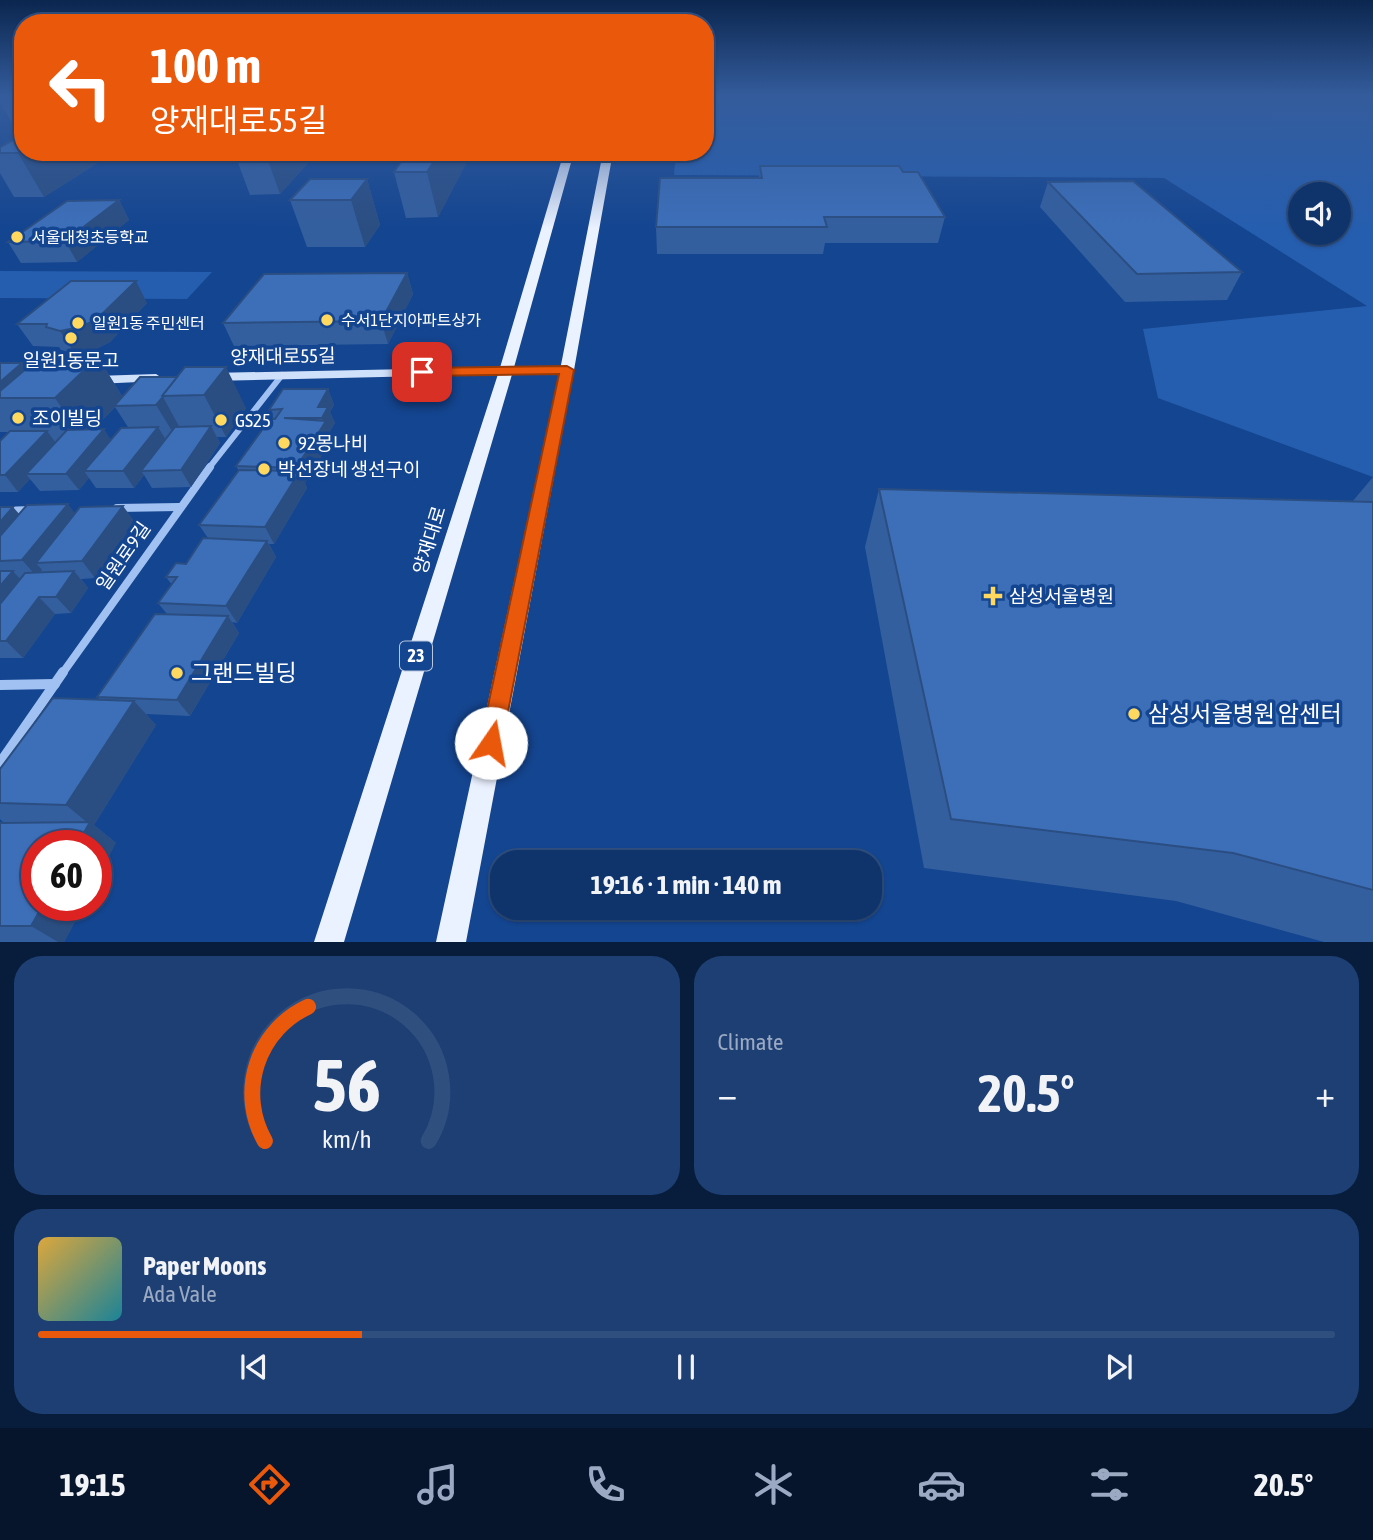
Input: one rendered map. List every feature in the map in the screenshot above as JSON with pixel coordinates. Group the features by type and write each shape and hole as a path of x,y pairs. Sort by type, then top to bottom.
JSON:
{"main road":[{"name":"양재대로","path":"329,942 506,371 566,161"},
{"path":"451,942 567,370 606,161"}],"street":[{"name":"양재대로55길","path":"201,377 567,370"},
{"name":"일원로9길","path":"0,763 179,507 282,375"},
{"path":"80,381 174,378"},
{"path":"110,508 179,507"},
{"path":"0,511 41,510"},
{"path":"0,685 55,684"}],"shaded area":[{"path":"714,140 1373,140 1373,477 1158,398 1143,329 1367,306 1164,178 674,175 675,161 714,161"},
{"path":"0,271 212,272 187,299 0,298"}],"building":[{"path":"14,140 14,153 0,153 0,147"},
{"path":"402,161 434,161 427,172 394,172"},
{"path":"760,166 899,166 903,172 918,172 945,217 824,217 827,227 656,227 660,178 762,178"},
{"path":"310,179 367,179 351,200 290,200"},
{"path":"1133,181 1242,272 1137,274 1048,182"},
{"path":"119,200 65,241 8,242 67,201"},
{"path":"407,273 381,321 223,323 264,274"},
{"path":"71,281 136,281 96,320 80,327 60,331 46,327 47,324 17,324"},
{"path":"40,357 98,357 55,398 0,398 0,391"},
{"path":"0,363 22,363 0,382"},
{"path":"185,367 226,367 204,395 162,396"},
{"path":"140,377 177,377 156,405 114,406"},
{"path":"283,389 328,389 318,407 328,407 322,418 284,418 326,421 296,468 236,466 270,419 275,419 282,409 269,410"},
{"path":"211,426 181,470 141,471 175,427"},
{"path":"158,427 123,471 84,471 121,428"},
{"path":"104,429 66,474 26,474 67,430"},
{"path":"10,431 47,431 5,475 0,475 0,441"},
{"path":"239,470 300,471 265,527 199,525"},
{"name":"삼성서울병원 암센터","path":"879,489 1373,502 1373,890 1233,853 951,819"},
{"path":"68,504 22,560 0,561 0,536 27,505"},
{"path":"123,506 82,561 36,563 80,507"},
{"path":"0,507 13,507 0,522"},
{"path":"203,538 267,541 226,606 158,603 177,577 166,577 176,563 186,564"},
{"path":"0,571 13,571 0,586"},
{"path":"74,571 56,597 39,597 6,641 0,641 0,604 25,573"},
{"path":"155,614 228,616 177,700 97,697"},
{"path":"53,698 134,701 66,805 0,803 0,769"},
{"path":"90,822 85,830 21,830 21,921 34,921 31,926 0,926 0,823"}],"place":[{"name":"서울대청초등학교","path":"17,237"},
{"name":"수서1단지아파트상가","path":"327,320"},
{"name":"일원1동 주민센터","path":"78,323"},
{"name":"일원1동문고","path":"71,338"},
{"name":"조이빌딩","path":"18,418"},
{"name":"GS25","path":"221,420"},
{"name":"92몽나비","path":"284,443"},
{"name":"박선장네 생선구이","path":"264,469"},
{"name":"삼성서울병원","path":"993,596"},
{"name":"그랜드빌딩","path":"177,673"},
{"name":"삼성서울병원 암센터","path":"1134,714"}],"route":[{"path":"422,372 567,370 491,743"}]}
